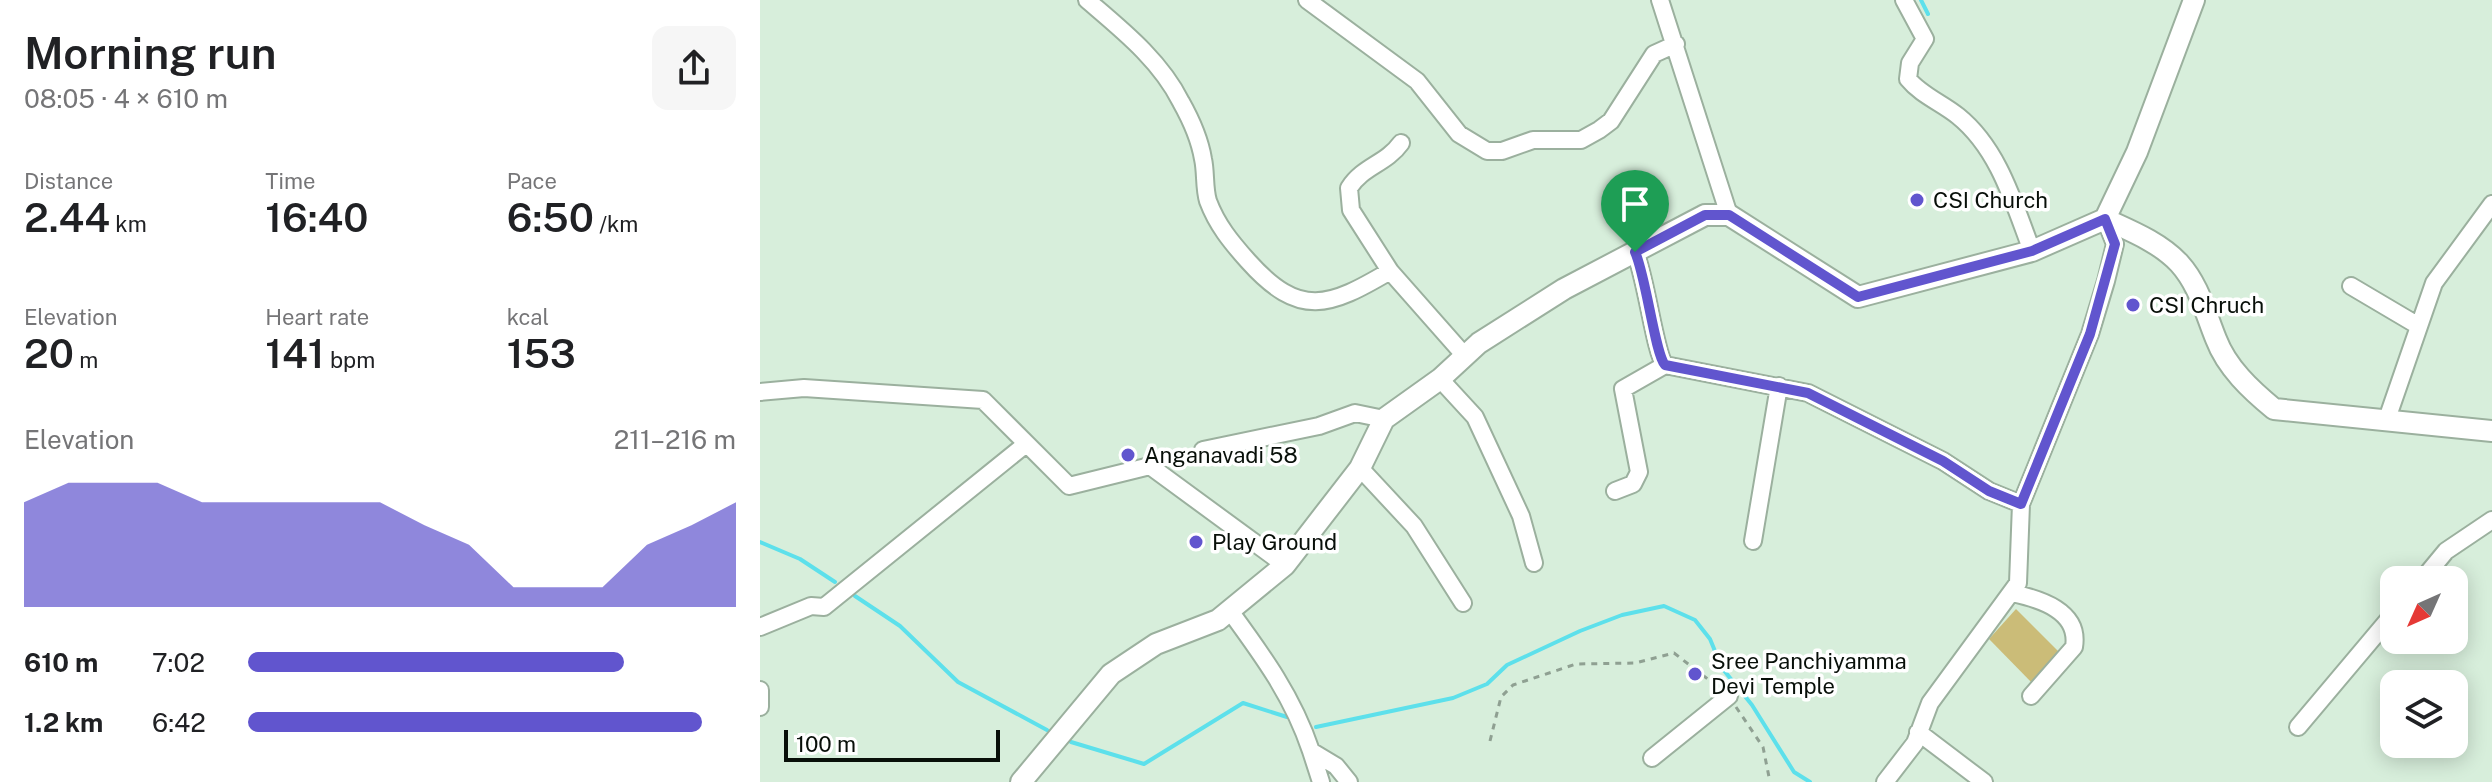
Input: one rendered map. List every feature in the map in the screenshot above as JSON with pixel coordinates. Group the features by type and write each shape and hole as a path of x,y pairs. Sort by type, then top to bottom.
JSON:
{"street":[{"path":"1087,0 1147,52 1181,100 1203,157 1207,198 1224,235 1264,279 1290,298 1318,302 1349,295 1390,271"},
{"path":"1307,0 1417,81 1459,134 1487,151 1502,151 1533,140 1581,140 1599,130 1611,121 1654,54 1676,44"},
{"path":"1660,0 1729,215"},
{"path":"1904,0 1925,39 1910,63 1908,79 1959,117 1984,142 2010,193 2032,251"},
{"path":"1021,782 1111,674 1156,644 1218,620 1285,565 1360,468 1384,419 1440,379 1465,356 1564,289 1705,215 1729,215 1858,297 2032,251 2105,219 2137,152 2194,0"},
{"path":"1401,143 1394,153 1364,169 1349,188 1351,210 1390,271 1465,356"},
{"path":"2387,419 2434,283 2492,204"},
{"path":"2105,219 2161,247 2179,264 2199,291 2217,343 2246,387 2274,409 2492,430"},
{"path":"1885,782 1911,750 1930,703 2018,583 2021,504 2090,334 2115,244 2105,219"},
{"path":"1635,252 1646,281 1658,353 1665,365"},
{"path":"2351,286 2417,325"},
{"path":"1615,491 1633,484 1639,472 1623,389 1665,365 1808,393 1943,461 1989,491 2021,504"},
{"path":"1440,379 1475,417 1521,516 1534,563"},
{"path":"1753,541 1779,386"},
{"path":"760,392 804,388 983,400 1069,486 1140,465 1150,466 1285,565"},
{"path":"1203,450 1319,426 1355,413 1384,419"},
{"path":"760,627 811,606 824,607 1026,444"},
{"path":"1360,468 1414,526 1463,603"},
{"path":"2434,566 2446,551 2492,520"},
{"path":"2012,593 2055,607 2073,627 2076,637 2074,647 2031,696"},
{"path":"1230,611 1277,675 1300,716 1321,782"},
{"path":"2298,727 2380,630"},
{"path":"760,690 760,707"},
{"path":"1652,758 1729,696"},
{"path":"1918,732 1984,782"},
{"path":"1311,751 1336,766 1349,782"}],"path":[{"path":"1490,741 1501,697 1513,685 1576,664 1635,663 1674,653 1729,696 1760,740 1770,782"}],"shaded area":[{"path":"2016,609 2060,653 2034,685 1989,639"}],"waterway":[{"path":"1921,0 1928,14"},
{"path":"760,542 800,559 835,582"},
{"path":"855,596 900,626 958,682 1047,730"},
{"path":"1316,727 1453,698 1487,684 1507,665 1580,631 1622,615 1664,606 1695,620 1710,639 1722,668 1752,705 1794,772 1810,782"},
{"path":"1071,742 1144,764 1243,703 1287,717"}],"place":[{"name":"CSI Church","path":"1917,200"},
{"name":"CSI Chruch","path":"2133,305"},
{"name":"Anganavadi 58","path":"1128,455"},
{"name":"Play Ground","path":"1196,542"},
{"name":"Sree Panchiyamma Devi Temple","path":"1695,674"}],"route":[{"path":"1705,215 1729,215 1858,297 2032,251 2105,219 2115,244 2090,334 2021,504 1989,491 1943,461 1808,393 1665,365 1658,353 1646,281 1635,252 1705,215"}]}
